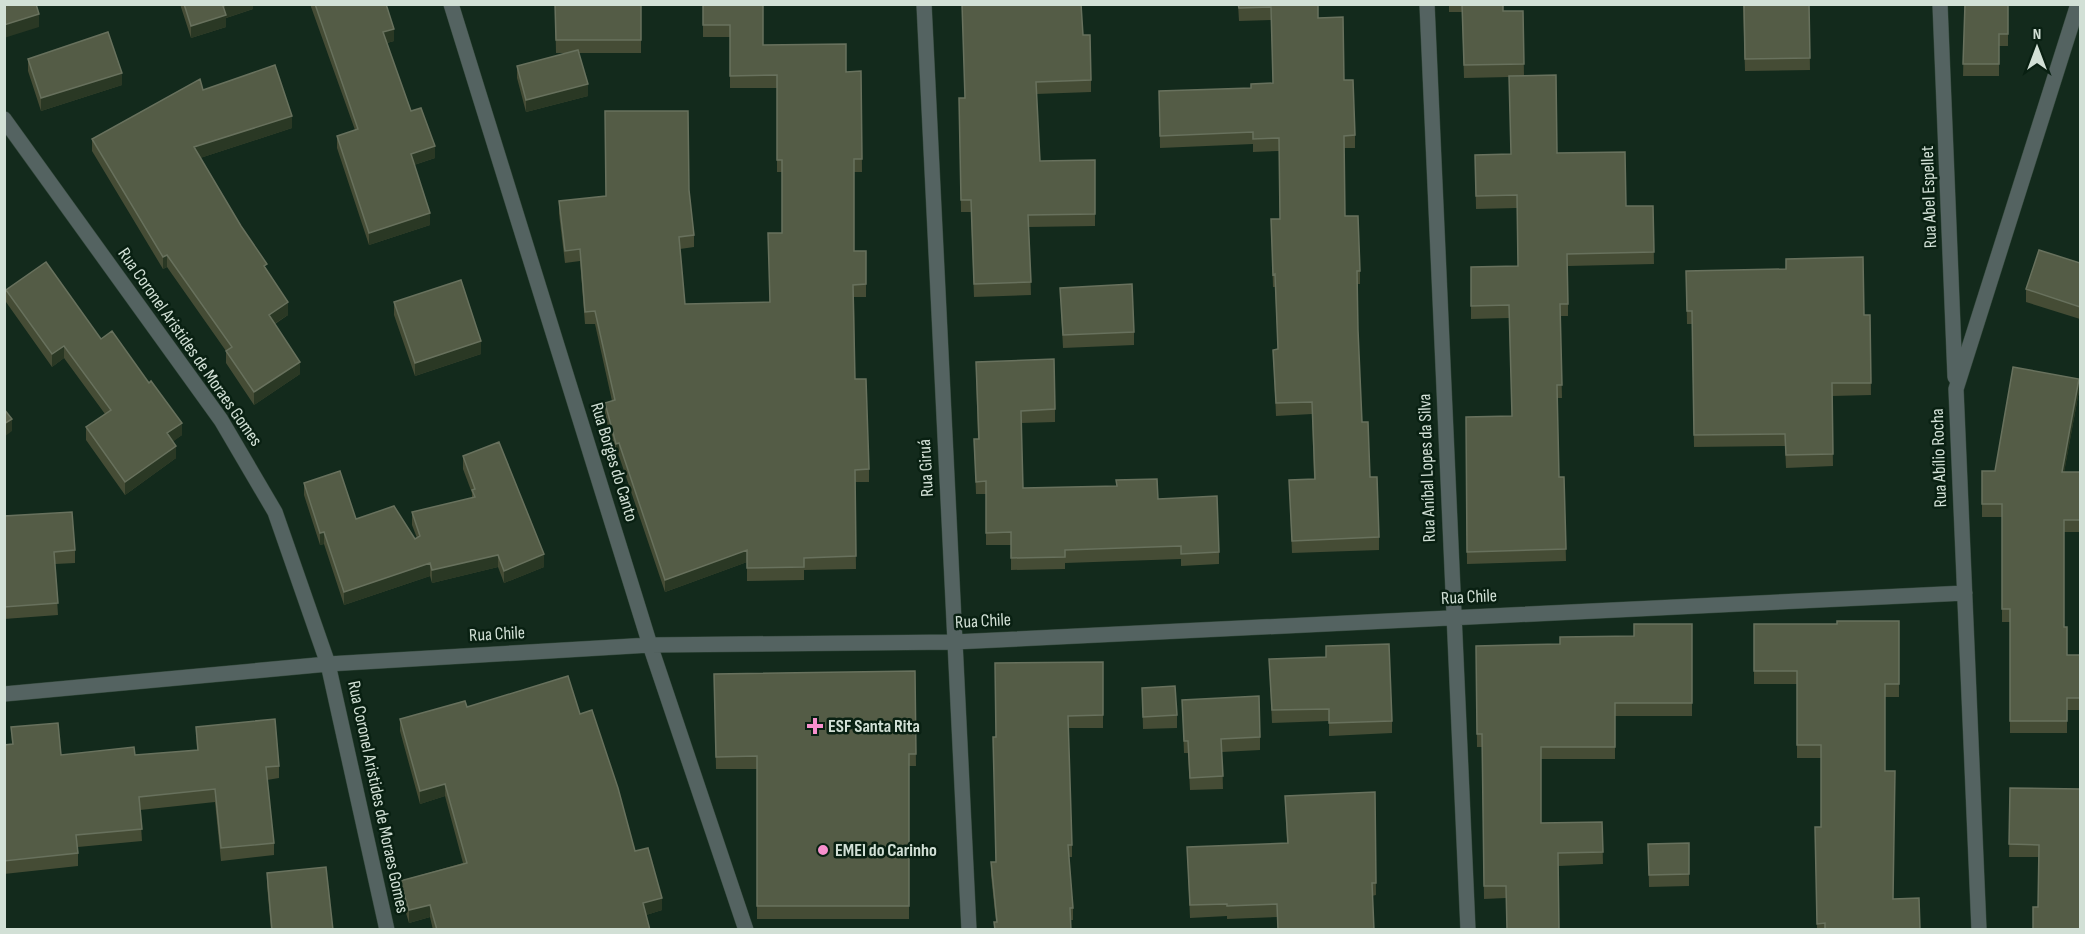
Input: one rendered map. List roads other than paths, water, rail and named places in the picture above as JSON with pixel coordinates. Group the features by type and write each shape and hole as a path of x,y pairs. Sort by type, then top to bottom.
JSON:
{"street":[{"name":"Rua Borges do Canto","path":"451,4 650,645 746,930"},
{"name":"Rua Giruá","path":"924,4 969,930"},
{"name":"Rua Aníbal Lopes da Silva","path":"1427,4 1468,930"},
{"name":"Rua Abel Espellet","path":"1940,4 1956,388"},
{"name":"Rua Abílio Rocha","path":"1979,930 1956,388 2078,4"},
{"name":"Rua Coronel Aristides de Moraes Gomes","path":"7,126 221,420 275,512 328,664 387,930"},
{"name":"Rua Chile","path":"4,694 328,664 650,645 954,642 1965,592"}],"place":[{"name":"ESF Santa Rita","path":"815,726"},
{"name":"EMEI do Carinho","path":"823,850"}]}
